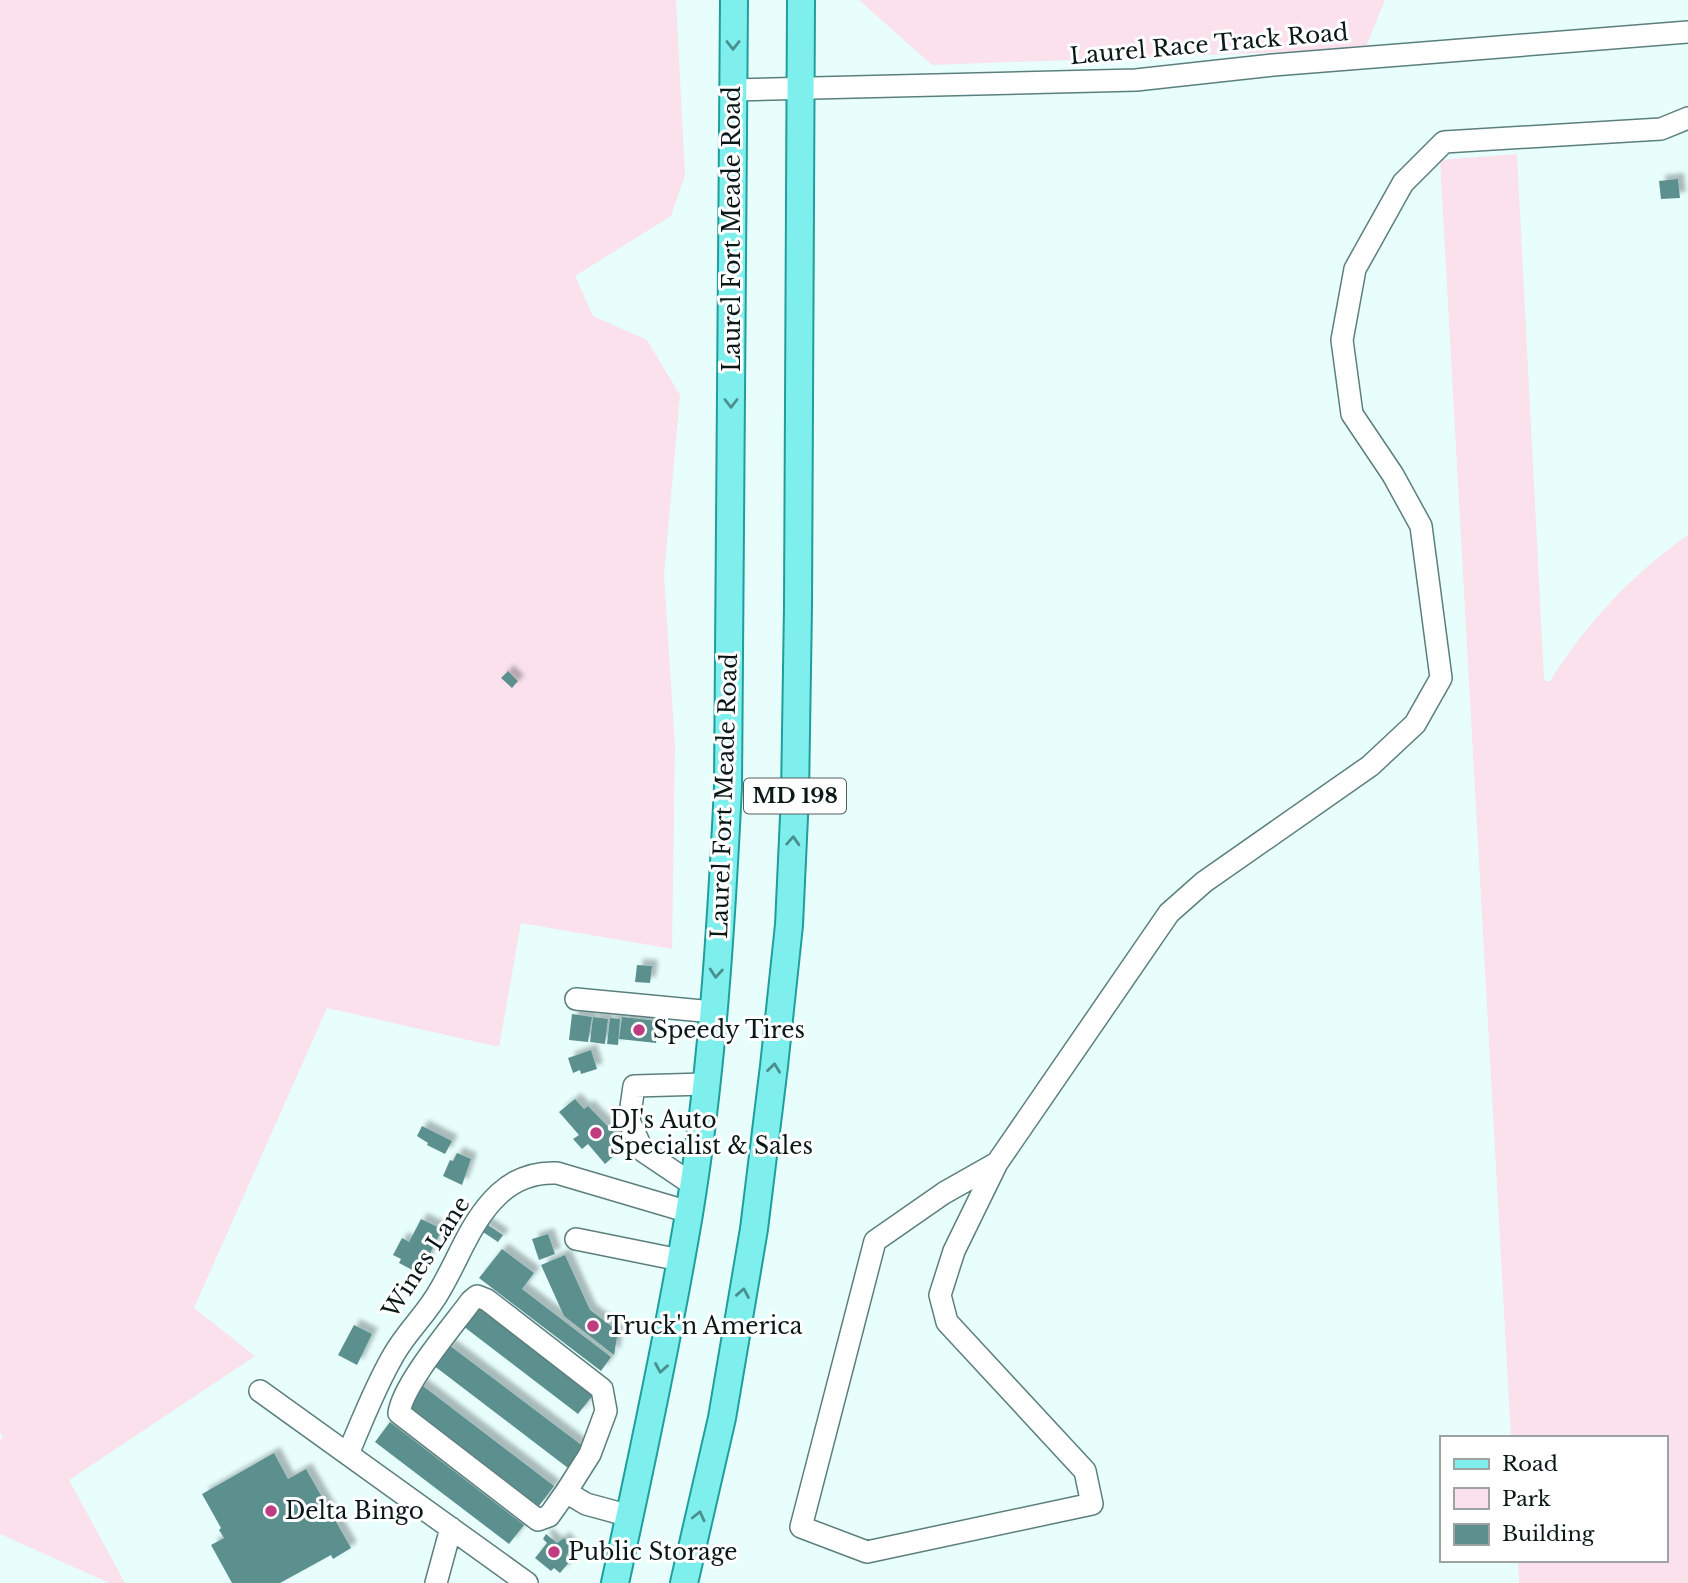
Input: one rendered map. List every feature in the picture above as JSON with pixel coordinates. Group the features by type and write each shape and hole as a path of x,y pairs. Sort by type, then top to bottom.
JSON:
{"main road":[{"name":"Laurel Fort Meade Road","path":"615,1583 656,1400 689,1212 713,1012 721,914 728,787 734,0"},
{"name":"MD 198","path":"684,1583 722,1418 754,1229 789,925 798,633 801,0"}],"street":[{"name":"Laurel Race Track Road","path":"733,90 1136,80 1273,65 1688,32"},
{"path":"997,1163 944,1193 875,1241 801,1527 867,1552 1092,1504 1084,1471 947,1322 940,1296 954,1251 997,1163 1169,913 1204,882 1370,766 1415,724 1441,678 1421,526 1393,475 1352,414 1342,340 1355,269 1404,183 1444,142 1661,129 1688,118"},
{"path":"576,999 713,1012"},
{"path":"692,1184 643,1151 629,1121 634,1086 705,1084"},
{"name":"Wines Lane","path":"348,1454 394,1354 428,1310 460,1250 499,1194 523,1177 539,1172 558,1173 689,1212"},
{"path":"576,1239 680,1260"},
{"path":"477,1296 487,1300 602,1389 606,1411 590,1454 566,1492 549,1517 538,1520 399,1413 401,1401 426,1362 471,1300 477,1296"},
{"path":"260,1391 525,1582"},
{"path":"566,1492 586,1504 630,1517"},
{"path":"436,1583 451,1528"}],"green space":[{"path":"0,0 676,0 685,175 671,216 575,276 593,316 647,340 680,395 664,575 675,746 672,949 521,923 499,1047 327,1008 194,1308 255,1356 69,1480 125,1583 109,1583 0,1534 0,1441 3,1436 0,1433"},
{"path":"859,0 1385,0 1365,49 932,65"},
{"path":"1517,154 1546,681 1550,681 1579,639 1611,601 1667,550 1688,535 1688,1583 1519,1583 1518,1562 1667,1562 1667,1436 1511,1436 1440,160"}],"building":[{"path":"1678,179 1680,198 1661,199 1659,181"},
{"path":"508,671 518,681 512,688 501,678"},
{"path":"637,965 652,966 650,983 635,982"},
{"path":"572,1014 592,1017 588,1042 569,1040"},
{"path":"593,1017 608,1019 605,1044 590,1042"},
{"name":"Speedy Tires","path":"622,1017 658,1021 656,1043 619,1039"},
{"path":"610,1018 620,1019 618,1045 607,1044"},
{"path":"591,1050 597,1069 581,1074 580,1070 573,1073 568,1058"},
{"name":"DJ's Auto Specialist & Sales","path":"575,1099 584,1109 588,1106 626,1145 605,1164 588,1144 582,1149 573,1139 579,1135 559,1112"},
{"path":"422,1126 452,1141 445,1154 427,1145 428,1143 417,1136"},
{"path":"457,1153 471,1159 462,1185 443,1176 450,1160 453,1161"},
{"path":"421,1219 442,1229 420,1274 399,1263 401,1259 393,1255 402,1238 409,1242"},
{"path":"485,1223 503,1235 498,1242 480,1230"},
{"path":"548,1234 555,1254 539,1260 532,1239"},
{"path":"502,1249 534,1273 522,1289 611,1357 601,1371 479,1278"},
{"path":"565,1255 590,1310 618,1331 614,1355 564,1316 541,1265"},
{"path":"478,1306 593,1395 578,1414 463,1326"},
{"path":"354,1325 372,1334 357,1365 338,1355"},
{"path":"449,1345 584,1447 568,1468 433,1365"},
{"path":"419,1383 554,1486 539,1506 405,1403"},
{"path":"390,1422 524,1525 509,1544 375,1442"},
{"name":"Delta Bingo","path":"274,1453 288,1479 306,1469 351,1548 333,1559 331,1555 280,1583 232,1583 211,1545 224,1538 202,1494"},
{"name":"Public Storage","path":"546,1534 557,1543 564,1538 572,1548 566,1556 571,1560 560,1573 554,1568 551,1571 535,1558 547,1543 543,1539"}],"place":[{"name":"Speedy Tires","path":"639,1030"},
{"name":"DJ's Auto Specialist & Sales","path":"596,1133"},
{"name":"Truck'n America","path":"593,1326"},
{"name":"Delta Bingo","path":"271,1511"},
{"name":"Public Storage","path":"554,1552"}]}
